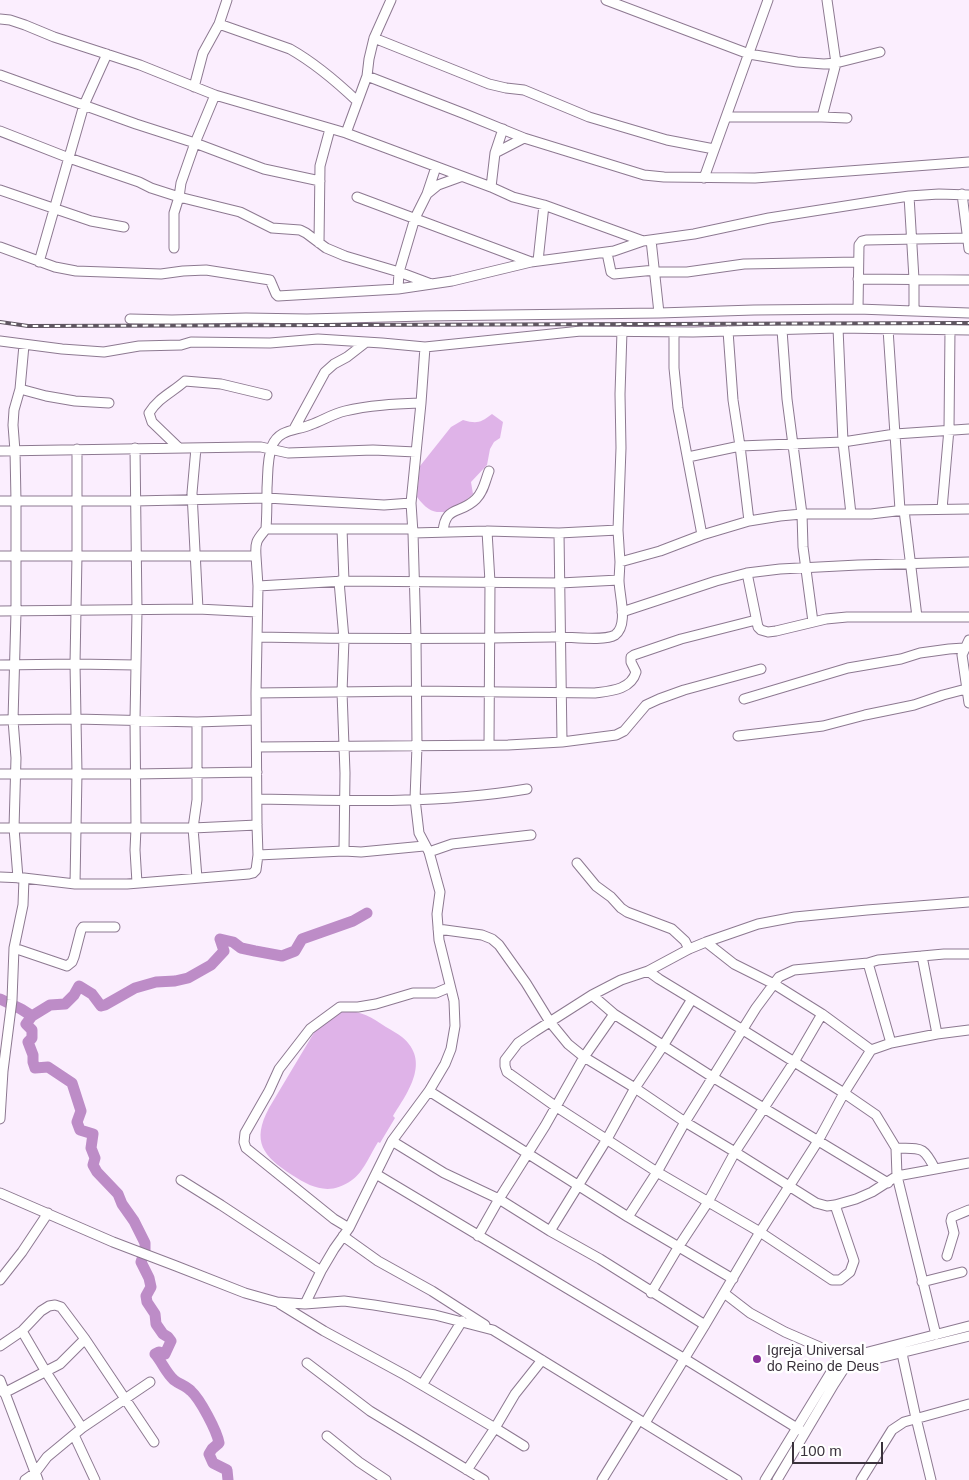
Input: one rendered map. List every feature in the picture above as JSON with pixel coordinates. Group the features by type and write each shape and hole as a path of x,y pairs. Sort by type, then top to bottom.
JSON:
{"street":[{"path":"194,86 204,53 219,24 227,0"},
{"path":"346,133 367,76 374,38 391,0"},
{"path":"606,0 749,54 797,62 836,63 880,52"},
{"path":"704,178 768,0"},
{"path":"822,117 836,63 827,0"},
{"path":"0,19 10,20 140,65 215,95 346,133 513,197 544,205 647,240"},
{"path":"219,24 300,54 357,101"},
{"path":"374,38 489,84 524,90 589,117 667,140 714,149"},
{"path":"38,262 84,105 107,54"},
{"path":"0,75 264,169 320,181"},
{"path":"367,76 524,138 644,175 755,178 969,162"},
{"path":"174,248 174,213 179,197 180,183 215,95"},
{"path":"726,117 847,118"},
{"path":"319,243 320,166 330,129"},
{"path":"490,187 495,153 503,129"},
{"path":"0,131 179,197 240,212 272,228 300,230 326,248 345,256 399,272 431,284"},
{"path":"495,153 524,138"},
{"path":"398,289 399,272 415,218 427,194 436,167"},
{"path":"427,194 438,185 460,177"},
{"path":"0,190 91,221 124,227"},
{"path":"0,247 38,262 76,271 160,274 182,270 206,270 270,280 278,296 398,289 452,281 534,261 607,253 647,240 694,234 769,218 909,196 966,195 969,249"},
{"path":"357,196 534,261"},
{"path":"909,196 914,311"},
{"path":"534,261 544,205"},
{"path":"858,310 858,262 859,245 862,241 912,238 969,238"},
{"path":"647,240 656,272 659,313"},
{"path":"607,253 611,272 614,274 687,272 744,264 858,262"},
{"path":"858,279 969,280"},
{"path":"130,318 172,320 308,319 754,310 969,313"},
{"path":"838,328 843,442 851,514"},
{"path":"0,341 104,352 139,346 180,345 191,342 270,343 318,340 424,347 581,331 674,332 838,328 969,330"},
{"path":"888,329 902,510 911,563 917,617"},
{"path":"782,330 787,399 802,514 803,547 813,622"},
{"path":"942,509 949,429 950,330"},
{"path":"257,637 344,639 561,636 605,638 614,636 619,632 622,625 618,530 622,448 620,394 622,331"},
{"path":"728,331 733,400 749,521"},
{"path":"674,332 674,368 678,408 702,535"},
{"path":"294,429 325,372 334,364 347,358 365,342"},
{"path":"0,1119 1,1090 12,1000 14,948 23,905 14,828 16,758 13,720 16,612 16,500 13,425 14,410 20,389 24,345"},
{"path":"305,1304 321,1271 349,1228 392,1141 429,1091 445,1064 451,1049 455,1026 454,1000 439,940 437,914 440,892 434,867 418,834 415,799 417,746 416,638 411,503 421,403 424,347"},
{"path":"179,448 152,422 150,413 153,407 165,395 185,381 221,384 267,395"},
{"path":"20,389 74,402 108,403"},
{"path":"0,877 75,884 137,883 253,873 256,870 258,855 256,693 258,586 256,544 258,537 266,529 268,463 271,450 280,434 345,411 421,403"},
{"path":"688,457 740,446 843,442 895,434 969,429"},
{"path":"0,451 248,446 288,452 373,450 416,452"},
{"path":"75,884 77,448"},
{"path":"135,448 137,611 135,850 137,883"},
{"path":"196,448 193,501 198,609"},
{"path":"442,532 444,519 448,515 468,506 482,492 489,471"},
{"path":"0,501 193,501 267,498 377,504 411,503"},
{"path":"620,562 660,551 702,535 749,521 780,516 969,509"},
{"path":"266,529 442,532 618,530"},
{"path":"342,529 344,850"},
{"path":"487,531 491,638 488,691 489,745"},
{"path":"559,532 562,742"},
{"path":"0,556 256,556"},
{"path":"622,612 716,581 747,573 806,568 969,562"},
{"path":"747,573 758,627 768,632 847,617 969,617"},
{"path":"258,586 342,581 560,583 619,580"},
{"path":"0,611 198,609 257,612"},
{"path":"256,693 609,691 623,687 632,681 636,672 631,662 631,658 634,655 681,639 756,620"},
{"path":"966,644 962,656 969,703"},
{"path":"744,699 848,668 901,659 920,653 966,644"},
{"path":"0,665 136,665"},
{"path":"257,747 489,745 562,742 616,735 624,731 646,705 659,699 692,688 761,670"},
{"path":"738,736 823,726 865,715 914,706 966,689"},
{"path":"0,720 197,722 256,720"},
{"path":"197,722 197,800 193,828 198,878"},
{"path":"0,774 256,772"},
{"path":"257,799 344,801 415,799 494,795 527,789"},
{"path":"0,828 193,828 257,825"},
{"path":"258,855 344,850 360,852 426,849 452,844 531,835"},
{"path":"577,863 596,886 611,897 621,908 634,915 672,929 685,941 689,949"},
{"path":"835,1205 854,1261 850,1272 840,1280 832,1280 760,1232 657,1172 555,1106 508,1072 505,1066 506,1060 518,1043 592,995 621,980 648,971 689,949 758,924 795,917 969,902"},
{"path":"14,948 67,966 72,962 83,927 115,927"},
{"path":"438,929 482,934 492,938 526,983 550,1022 568,1044 584,1057 636,1088 685,1122 816,1203 827,1206 835,1205 856,1199 888,1183 897,1176 969,1163"},
{"path":"706,942 734,964 774,984 822,1014 872,1050"},
{"path":"628,1217 756,1008 779,977 794,970 868,963 878,960 944,954 969,954"},
{"path":"922,956 937,1034"},
{"path":"868,963 891,1043"},
{"path":"648,971 659,980 743,1030 876,1115 896,1148 897,1176 936,1335"},
{"path":"349,1228 334,1219 246,1148 244,1142 245,1133 279,1069 310,1029 327,1016 340,1007 376,1004 413,993 436,993 450,987"},
{"path":"592,995 614,1014 714,1078 888,1183"},
{"path":"550,1231 636,1088 692,1000"},
{"path":"478,1236 545,1126 584,1057 614,1014"},
{"path":"651,1293 708,1202 735,1152 794,1062 822,1014"},
{"path":"602,1480 685,1359 788,1186 818,1141 844,1093 872,1050 891,1043 969,1030"},
{"path":"429,1091 628,1217 733,1278"},
{"path":"392,1141 444,1174 499,1199 705,1325"},
{"path":"896,1148 920,1149 924,1151 935,1169"},
{"path":"376,1174 685,1359 801,1431"},
{"path":"181,1180 221,1204 321,1271"},
{"path":"0,1194 114,1242 245,1293 277,1302 305,1304 344,1301 394,1307 462,1321 493,1330"},
{"path":"947,1256 954,1233 952,1217 968,1211"},
{"path":"0,1280 22,1252 48,1213"},
{"path":"343,1236 378,1261 432,1291 737,1480"},
{"path":"922,1282 962,1272"},
{"path":"724,1293 750,1313 785,1332 845,1358"},
{"path":"277,1302 524,1446"},
{"path":"0,1346 22,1331 41,1311 49,1306 55,1305 60,1307 85,1339 154,1442"},
{"path":"422,1385 462,1321"},
{"path":"826,1389 847,1366 902,1349 936,1335 969,1326"},
{"path":"22,1331 82,1428"},
{"path":"777,1480 801,1431 826,1389 839,1362 845,1358 969,1336"},
{"path":"4,1393 60,1364 85,1339"},
{"path":"902,1349 931,1480"},
{"path":"467,1470 496,1428 515,1394 542,1360"},
{"path":"307,1363 370,1411 484,1480"},
{"path":"0,1380 36,1476"},
{"path":"25,1480 36,1476 47,1457 82,1428 150,1382"},
{"path":"861,1480 892,1430 904,1422 969,1404"},
{"path":"765,1480 801,1431"},
{"path":"74,1435 95,1480"},
{"path":"327,1436 359,1462 386,1480"}],"shaded area":[{"path":"492,414 503,422 500,438 494,442 490,449 487,465 471,482 473,494 463,503 458,504 456,509 444,512 434,511 425,506 417,497 420,466 451,427 463,420 478,422"},
{"path":"344,1011 366,1015 402,1037 411,1046 416,1066 410,1087 393,1116 395,1118 360,1173 344,1185 329,1189 307,1184 282,1168 267,1154 263,1147 261,1130 269,1108 315,1031 328,1019"}],"waterway":[{"path":"0,999 32,1016 50,1005 65,1004 74,995 79,986 92,994 101,1006 135,988 156,982 188,978 211,965 224,951 220,939 233,942 241,948 282,956 295,951 302,939 353,921 367,913"},
{"path":"32,1016 26,1024 32,1030 32,1038 28,1042 35,1068 48,1067 72,1083 81,1111 77,1122 80,1130 93,1134 91,1148 95,1158 93,1165 97,1172 118,1194 145,1243 141,1262 151,1287 146,1296 147,1302 155,1314 156,1324 171,1341 165,1354 159,1352 155,1354 171,1377 195,1395 212,1423 219,1443 209,1454 213,1463 227,1470 228,1480"}],"railway":[{"path":"0,322 28,326 969,323"}],"place":[{"name":"Igreja Universal do Reino de Deus","path":"757,1359"}]}
